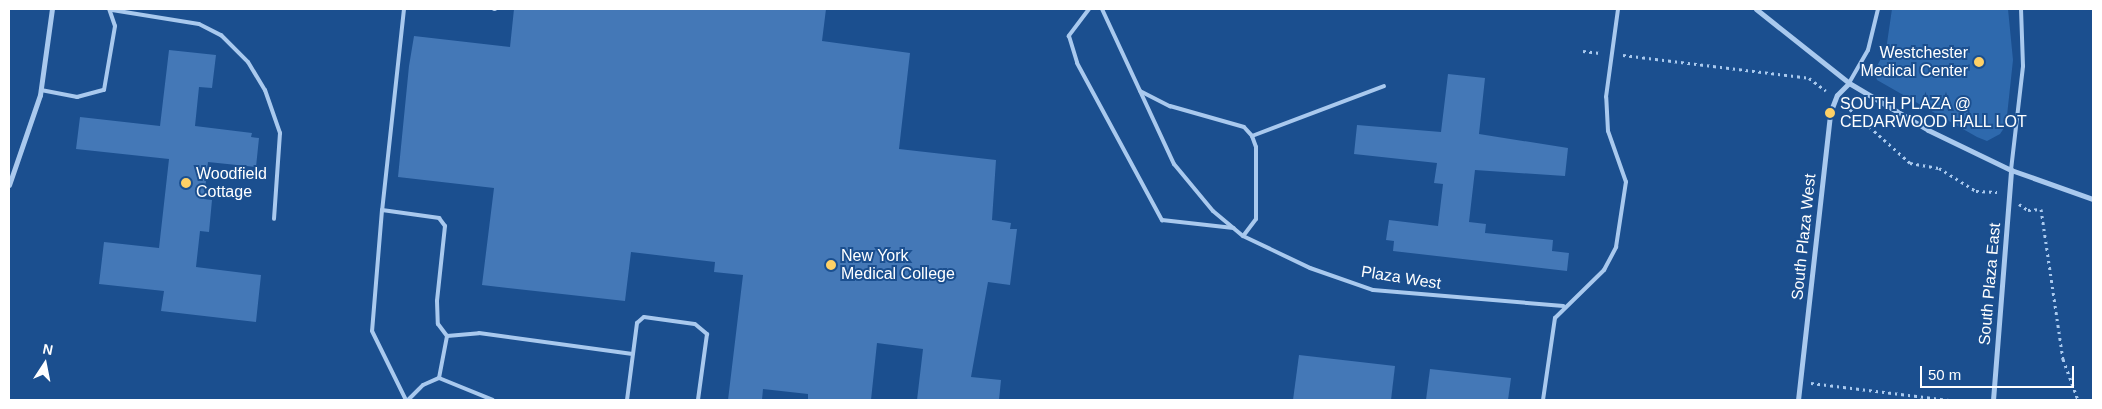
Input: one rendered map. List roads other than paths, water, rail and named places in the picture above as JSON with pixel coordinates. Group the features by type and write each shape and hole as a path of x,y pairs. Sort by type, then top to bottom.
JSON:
{"street":[{"path":"9,186 41,90 52,9"},
{"path":"1756,9 1849,83 1928,130 2012,170 2093,199"},
{"name":"South Plaza West","path":"1798,400 1836,98 1849,83"},
{"name":"South Plaza East","path":"1993,400 2012,170"}],"lane":[{"path":"41,90 77,97 104,90 115,26 110,9 199,24 221,35 248,62 265,90 280,133 274,219"},
{"path":"404,9 382,210 372,330 407,400 423,385 439,378 493,400"},
{"path":"1089,9 1069,36 1077,63 1162,220 1234,228"},
{"name":"Plaza West","path":"1102,9 1174,164 1213,211 1243,236 1310,268 1373,290 1563,306"},
{"path":"1543,400 1551,328 1563,306 1604,270 1616,247 1626,182 1608,131 1608,54 1618,9"},
{"path":"1849,83 1868,50 1878,9"},
{"path":"2012,170 2023,66 2021,9"},
{"path":"1252,136 1384,86"},
{"path":"1139,90 1170,106 1244,128 1252,136 1256,147 1256,220 1243,236"},
{"path":"382,210 439,218 445,226 437,301 438,324 446,336 439,378"},
{"path":"627,400 637,323 644,317 695,324 706,334 698,400"},
{"path":"446,336 479,333 633,354"}],"place":[{"name":"Westchester Medical Center","path":"1979,62"},
{"name":"SOUTH PLAZA @ CEDARWOOD HALL LOT","path":"1830,113"},
{"name":"Woodfield Cottage","path":"186,183"},
{"name":"New York Medical College","path":"831,265"}]}
